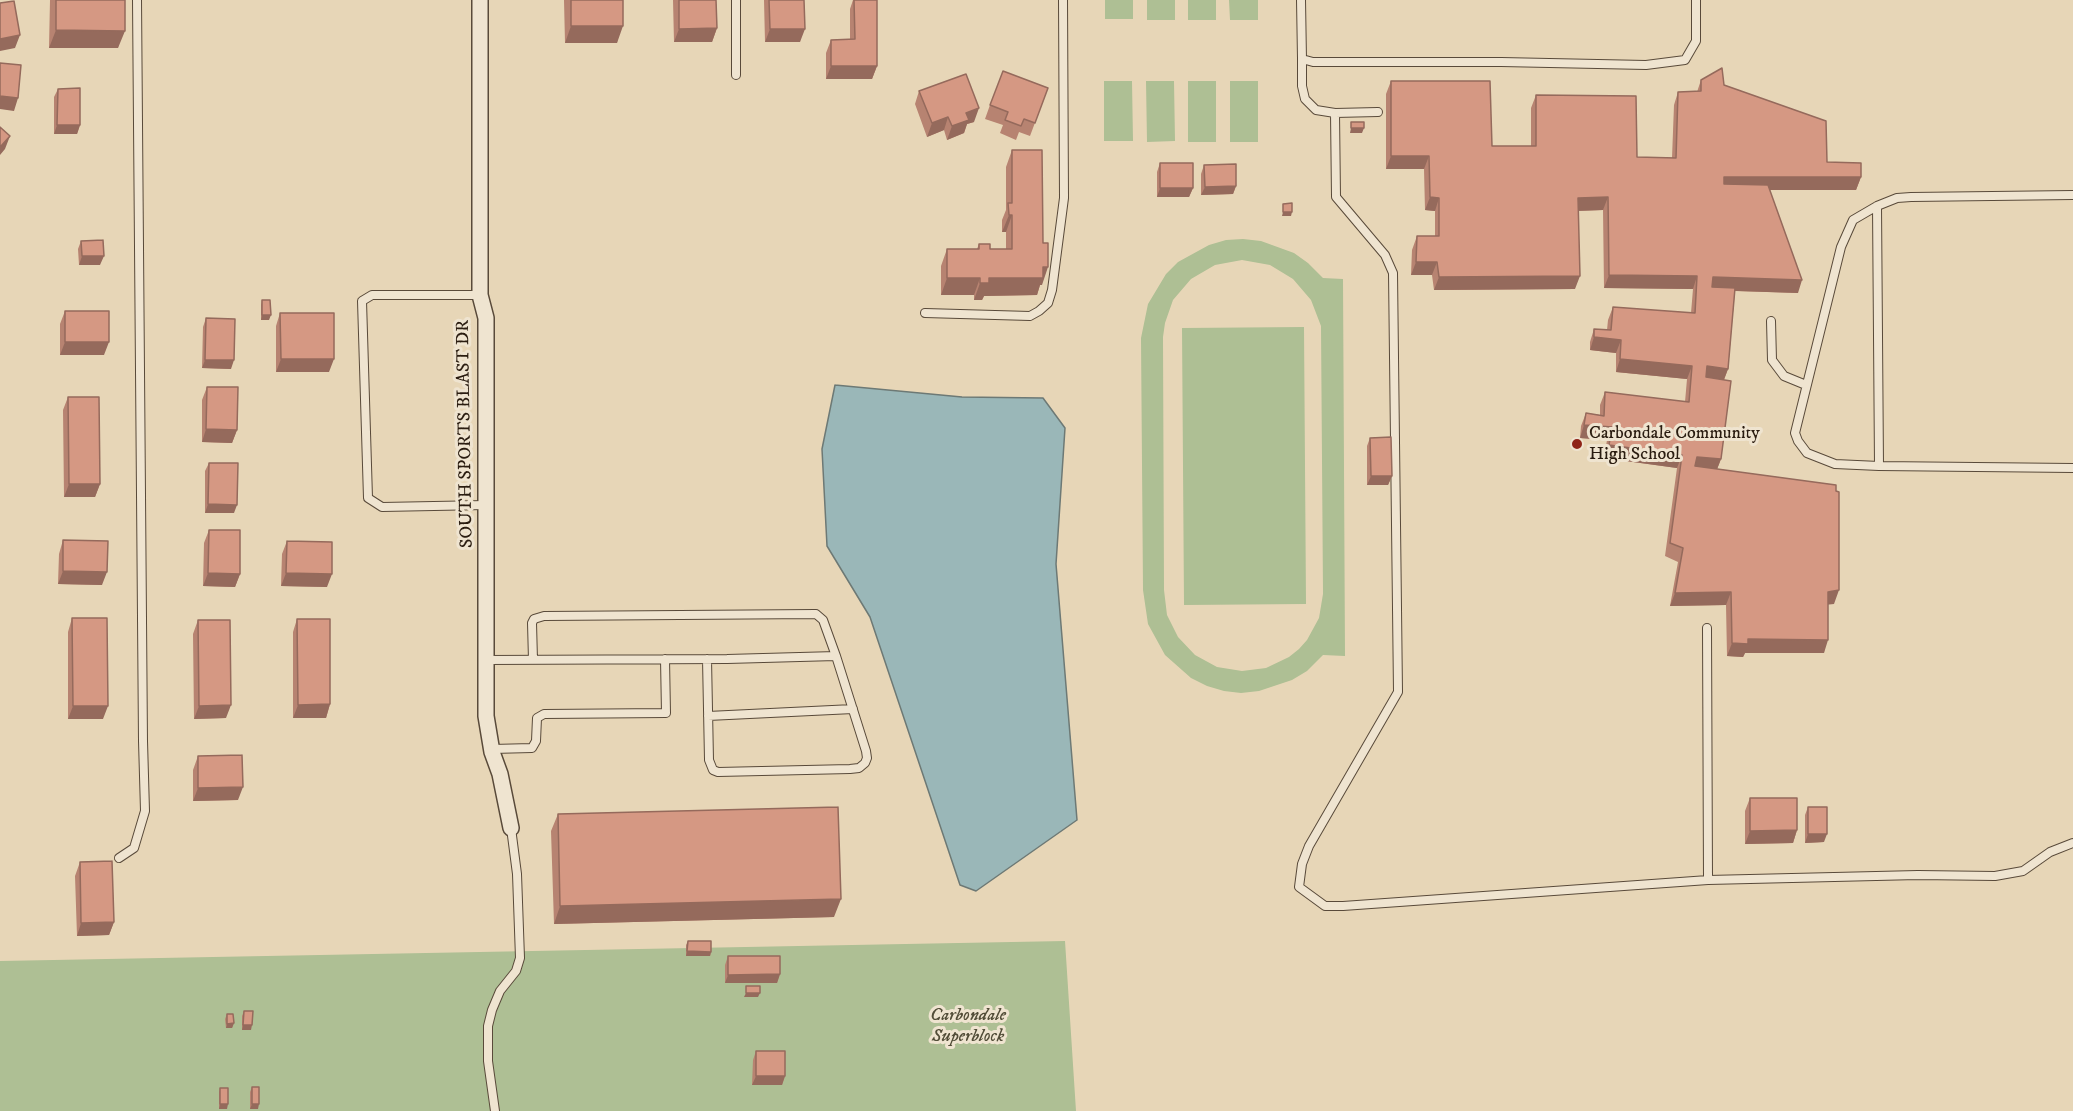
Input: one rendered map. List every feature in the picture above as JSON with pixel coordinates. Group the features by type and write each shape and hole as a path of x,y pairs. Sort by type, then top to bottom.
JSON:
{"street":[{"name":"SOUTH SPORTS BLAST DR","path":"480,0 480,295 486,318 486,716 511,828"}],"lane":[{"path":"119,858 134,848 145,811 142,741 137,0"},
{"path":"736,0 736,75"},
{"path":"925,313 1030,316 1040,311 1048,303 1052,290 1064,198 1063,0"},
{"path":"1301,0 1302,87 1305,99 1316,110 1335,113 1377,112"},
{"path":"1302,59 1313,62 1646,65 1685,60 1696,41 1696,0"},
{"path":"1335,113 1336,197 1385,255 1393,273 1398,692 1309,846 1302,864 1299,887 1325,906 1343,906 1708,880 1918,875 1995,876 2023,871 2050,852 2073,843"},
{"path":"2073,195 1897,198 1853,220 1841,247 1795,429 1802,447 1815,457 1835,464 2073,468"},
{"path":"1877,206 1879,466"},
{"path":"480,295 372,295 362,302 368,498 382,507 486,505"},
{"path":"1771,321 1772,360 1784,376 1806,385"},
{"path":"533,660 532,624 534,619 544,616 816,614 823,620 836,656 867,758 859,768 850,769 718,772 710,766 707,659"},
{"path":"1707,628 1708,880"},
{"path":"486,660 836,656"},
{"path":"492,749 532,748 536,741 537,718 544,714 666,713 665,659"},
{"path":"708,716 853,710"},
{"path":"495,1111 488,1061 488,1026 500,992 516,971 520,958 518,874 511,828"}],"green space":[{"path":"1105,0 1133,0 1133,19 1105,19"},
{"path":"1147,0 1175,0 1175,20 1147,20"},
{"path":"1188,0 1216,0 1216,20 1188,20"},
{"path":"1229,0 1258,0 1258,20 1230,20"},
{"path":"1104,81 1132,81 1133,141 1104,141"},
{"path":"1146,81 1174,81 1175,141 1147,142"},
{"path":"1188,81 1216,81 1216,142 1188,142"},
{"path":"1230,81 1258,81 1258,142 1230,142"},
{"path":"1226,240 1261,241 1294,253 1323,278 1343,279 1345,656 1323,655 1307,671 1292,680 1259,691 1241,693 1207,686 1191,678 1165,655 1148,624 1143,590 1141,338 1148,304 1166,274 1178,262 1209,245","holes":["1242,260 1270,265 1293,279 1311,300 1321,326 1323,594 1319,618 1307,640 1299,649 1289,657 1266,668 1242,671 1217,667 1195,655 1178,637 1167,615 1164,590 1163,337 1173,300 1191,279 1215,265"]},
{"path":"1304,327 1306,604 1184,605 1182,328"},
{"name":"Carbondale Superblock","path":"1065,941 1076,1111 0,1111 0,961"}],"water":[{"path":"835,385 962,397 1043,398 1065,428 1056,564 1077,820 976,891 960,885 870,617 827,546 822,449"}],"building":[{"path":"56,0 125,0 125,31 56,30"},
{"path":"571,0 623,0 623,26 571,26"},
{"path":"679,0 716,0 717,28 679,29"},
{"path":"769,0 804,0 805,29 770,29"},
{"path":"854,0 877,0 877,66 831,66 831,40 855,39"},
{"path":"14,1 20,35 0,39 0,3"},
{"path":"0,63 21,65 18,98 0,96"},
{"path":"1722,68 1724,85 1826,121 1827,162 1861,163 1861,177 1724,177 1724,184 1768,185 1802,280 1713,277 1712,287 1735,288 1728,369 1707,366 1706,377 1731,381 1721,459 1697,457 1695,466 1836,485 1836,491 1839,492 1839,590 1828,592 1828,640 1748,639 1748,644 1732,643 1731,592 1675,593 1683,548 1670,543 1682,455 1609,445 1612,427 1584,425 1586,413 1604,416 1605,392 1689,402 1692,366 1620,359 1621,340 1594,337 1594,329 1611,330 1613,307 1695,313 1697,276 1609,275 1608,197 1578,198 1580,276 1439,277 1437,262 1416,262 1417,236 1439,236 1439,198 1430,197 1429,156 1391,156 1391,81 1490,81 1492,146 1536,146 1536,95 1636,96 1637,157 1676,158 1678,92 1701,91 1701,80"},
{"path":"1003,71 1048,88 1035,123 1024,119 1021,126 1005,120 1008,112 990,105"},
{"path":"966,74 979,108 966,113 969,120 952,126 948,117 932,123 919,91"},
{"path":"80,88 80,125 57,125 58,89"},
{"path":"1351,122 1364,122 1364,128 1351,128"},
{"path":"0,127 10,136 0,147"},
{"path":"1012,150 1042,150 1043,243 1048,243 1048,267 1043,267 1043,278 989,278 989,283 980,283 980,278 947,278 947,249 979,249 979,244 990,244 990,249 1012,249 1012,215 1009,215 1008,203 1012,203"},
{"path":"1160,163 1193,163 1193,188 1160,188"},
{"path":"1236,164 1236,186 1205,187 1204,165"},
{"path":"1292,203 1292,212 1283,212 1283,204"},
{"path":"103,240 104,256 82,256 81,241"},
{"path":"262,300 270,300 271,315 262,315"},
{"path":"65,311 109,311 109,342 65,342"},
{"path":"280,313 334,313 334,359 281,359"},
{"path":"206,318 235,319 234,360 205,360"},
{"path":"207,387 238,387 237,430 206,429"},
{"path":"68,397 99,397 100,484 69,484"},
{"path":"1391,437 1392,476 1371,476 1370,438"},
{"path":"209,463 238,463 237,505 208,504"},
{"path":"209,530 240,530 240,574 208,573"},
{"path":"63,540 108,541 107,572 63,571"},
{"path":"287,541 332,542 332,574 286,573"},
{"path":"72,618 107,618 108,706 73,706"},
{"path":"297,619 330,619 330,704 298,705"},
{"path":"198,620 230,620 231,705 199,706"},
{"path":"242,755 243,787 198,788 198,756"},
{"path":"1750,798 1797,798 1797,830 1750,831"},
{"path":"838,807 841,899 560,906 558,814"},
{"path":"1808,807 1827,807 1827,834 1808,834"},
{"path":"112,861 114,922 81,923 80,862"},
{"path":"688,941 711,941 711,952 687,951"},
{"path":"728,956 780,956 780,974 728,975"},
{"path":"746,986 760,986 760,993 746,993"},
{"path":"244,1011 253,1011 252,1025 243,1025"},
{"path":"227,1014 233,1014 234,1023 227,1024"},
{"path":"756,1051 785,1051 785,1076 756,1076"},
{"path":"252,1087 259,1087 259,1104 252,1104"},
{"path":"220,1088 228,1088 228,1104 220,1104"}],"place":[{"name":"Carbondale Community High School","path":"1577,444"}]}
